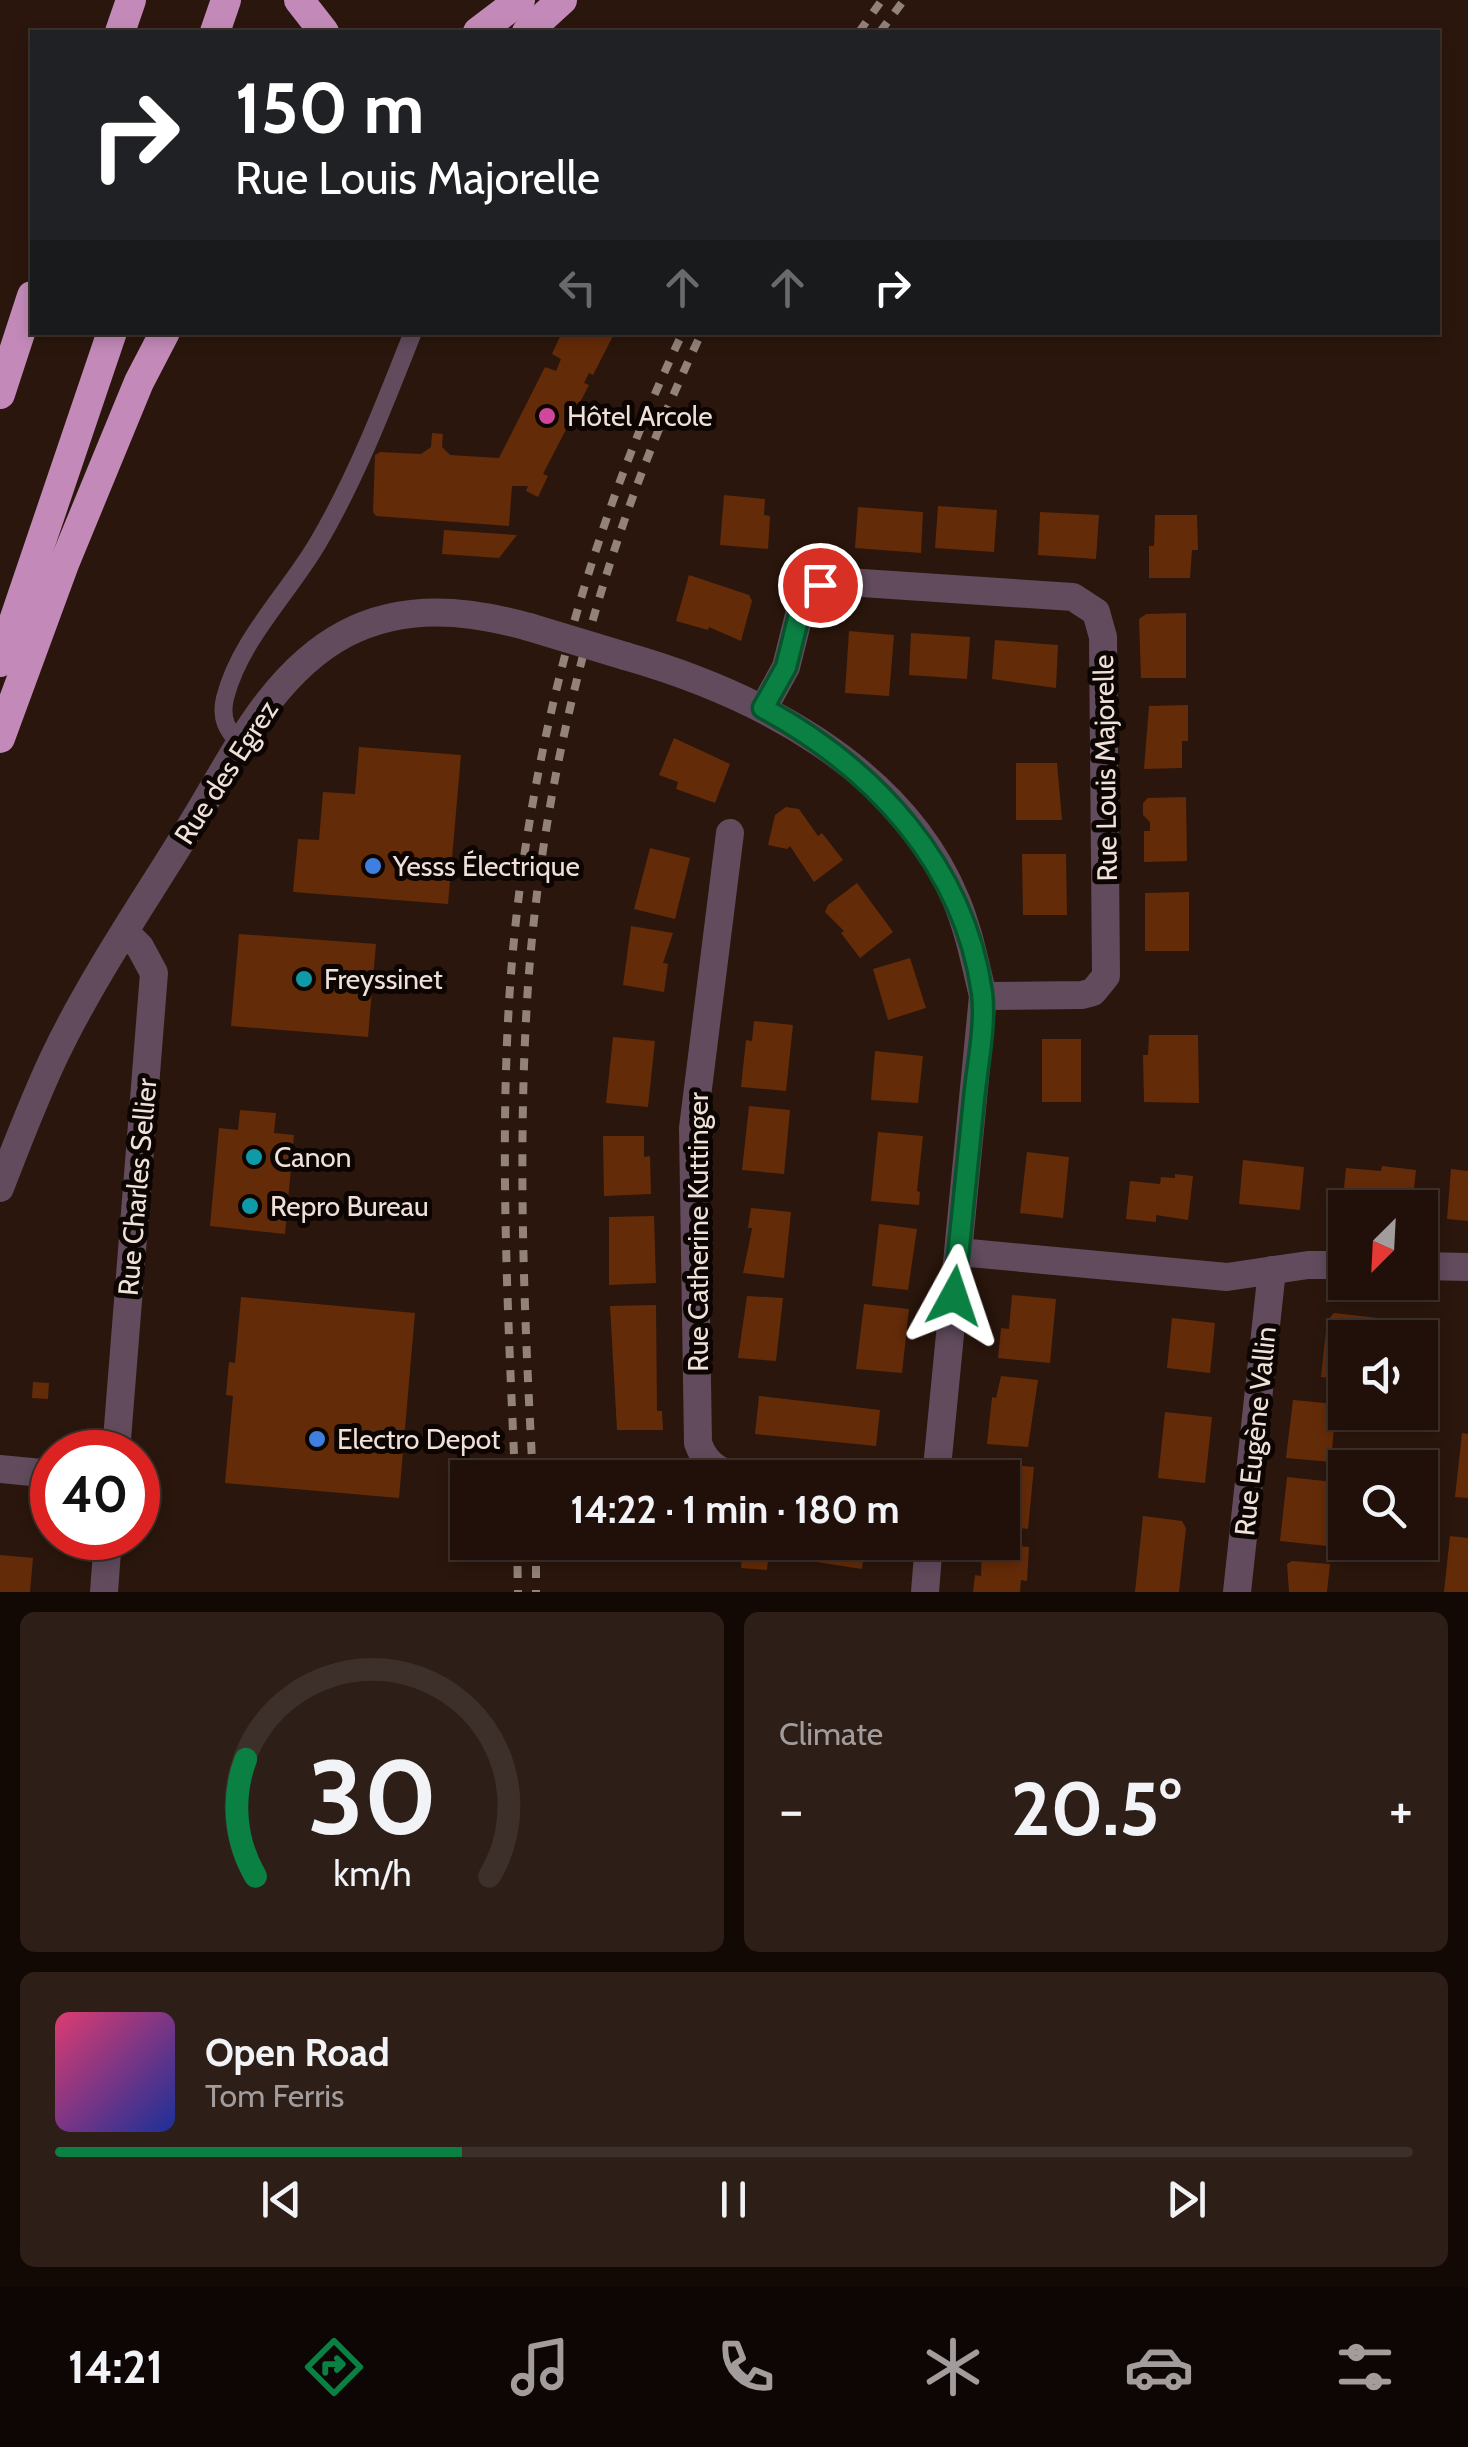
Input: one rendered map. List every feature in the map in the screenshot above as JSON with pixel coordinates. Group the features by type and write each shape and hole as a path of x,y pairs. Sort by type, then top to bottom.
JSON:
{"highway":[{"path":"121,30 131,0"},
{"path":"216,30 226,0"},
{"path":"299,0 322,30"},
{"path":"481,30 520,0"},
{"path":"529,30 562,0"},
{"path":"0,394 30,302"},
{"path":"0,662 111,335"},
{"path":"0,738 64,564 139,382 162,335"}],"street":[{"name":"Rue Louis Majorelle","path":"763,708 786,667 803,599 820,585 832,582 1072,597 1096,612 1103,637 1106,976 1093,992 1082,995 982,996"},
{"name":"Rue des Egrez","path":"0,1188 56,1053 240,745 263,709 301,665 334,641 369,624 455,611 529,627 676,670 763,708 808,735 870,783 924,845 954,896 969,935 982,996 938,1460"},
{"name":"Rue Catherine Kuttinger","path":"704,1460 698,1443 693,1128 730,832"},
{"name":"Rue Charles Sellier","path":"118,1430 154,973 140,947 126,932"},
{"path":"959,1252 1228,1276 1328,1265"},
{"path":"1438,1266 1468,1267"},
{"name":"Rue Eugène Vallin","path":"1238,1592 1272,1270"},
{"path":"0,1470 30,1472"},
{"path":"104,1592 106,1560"},
{"path":"925,1592 928,1560"}],"lane":[{"path":"240,745 228,732 222,711 234,674 248,644 283,600 320,539 376,422 412,335"}],"building":[{"name":"Hôtel Arcole","path":"561,335 613,335 593,375 589,373 584,383 589,385 543,474 548,476 538,497 526,491 528,486 512,486 509,526 376,516 375,455 421,454 431,447 432,433 443,434 442,447 450,455 499,458 545,367 556,371 561,359 552,354"},
{"path":"724,495 765,499 764,515 770,516 768,549 720,545"},
{"path":"938,506 997,510 994,552 935,548"},
{"path":"858,507 923,512 921,553 855,548"},
{"path":"1040,512 1099,515 1096,559 1038,555"},
{"path":"1155,515 1197,515 1198,550 1192,550 1190,578 1149,578 1149,546 1154,546"},
{"path":"444,530 517,535 499,558 442,554"},
{"path":"689,575 749,595 752,601 741,641 709,627 708,630 676,621"},
{"path":"1186,613 1186,678 1141,678 1139,619 1146,614"},
{"path":"849,631 894,635 889,696 845,693"},
{"path":"911,633 970,637 967,679 909,675"},
{"path":"995,640 1058,645 1056,688 992,679"},
{"path":"1188,705 1188,741 1182,741 1182,768 1144,769 1149,706"},
{"path":"674,738 730,764 715,803 676,789 678,782 659,775"},
{"name":"Yesss Électrique","path":"359,747 461,755 448,904 293,892 298,839 319,840 323,792 355,794"},
{"path":"1016,763 1057,763 1062,820 1016,820"},
{"path":"1186,797 1187,861 1144,862 1144,831 1150,831 1150,822 1143,815 1143,803 1148,798"},
{"path":"786,807 799,809 818,836 822,833 843,860 814,882 790,846 787,849 768,845 775,815"},
{"path":"650,848 690,858 675,919 634,909"},
{"path":"1022,854 1066,854 1067,915 1023,915"},
{"path":"857,883 893,932 860,958 841,933 844,931 825,912 828,905"},
{"path":"1189,892 1189,951 1145,951 1145,893"},
{"path":"631,926 673,933 663,963 668,964 664,992 623,985"},
{"name":"Freyssinet","path":"239,934 376,944 368,1037 231,1026"},
{"path":"910,958 926,1008 888,1020 873,969"},
{"path":"754,1021 793,1025 786,1091 741,1087 746,1040 752,1041"},
{"path":"1149,1035 1198,1035 1199,1103 1144,1102 1143,1055 1148,1055"},
{"path":"613,1037 655,1041 648,1107 606,1103"},
{"path":"1042,1039 1081,1039 1081,1102 1042,1102"},
{"path":"875,1051 923,1056 918,1103 871,1100"},
{"path":"749,1106 790,1110 784,1174 742,1170"},
{"path":"240,1110 276,1113 274,1133 294,1135 285,1234 210,1226 219,1128 238,1130"},
{"path":"878,1132 923,1136 919,1205 871,1201"},
{"path":"603,1136 644,1136 644,1157 650,1156 651,1194 604,1196"},
{"path":"1027,1152 1069,1157 1063,1218 1020,1213"},
{"path":"1243,1160 1304,1167 1300,1210 1239,1204"},
{"path":"1382,1166 1416,1170 1414,1190 1344,1190 1346,1168 1381,1171"},
{"path":"1451,1169 1468,1171 1468,1221 1447,1219"},
{"path":"1175,1174 1193,1176 1188,1220 1156,1215 1156,1222 1126,1219 1130,1181 1160,1184 1161,1177 1175,1178"},
{"path":"751,1208 791,1212 784,1278 743,1273 752,1228 748,1228"},
{"path":"654,1216 656,1283 609,1285 609,1217"},
{"path":"879,1224 917,1229 908,1290 872,1286"},
{"path":"1012,1295 1056,1299 1050,1363 998,1358 1001,1328 1009,1329"},
{"path":"747,1296 783,1298 776,1361 738,1358"},
{"name":"Electro Depot","path":"241,1297 415,1313 399,1498 225,1483 233,1396 226,1395 229,1362 235,1363"},
{"path":"864,1304 909,1309 902,1373 856,1369"},
{"path":"656,1305 657,1411 662,1411 663,1430 617,1430 610,1306"},
{"path":"1334,1313 1378,1318 1328,1320 1328,1378 1321,1377 1327,1321"},
{"path":"1172,1318 1215,1323 1210,1373 1167,1368"},
{"path":"1001,1376 1038,1380 1028,1447 987,1444 992,1397 996,1398"},
{"path":"33,1382 49,1383 48,1399 32,1398"},
{"path":"759,1396 880,1410 876,1446 755,1434"},
{"path":"1293,1400 1328,1403 1328,1430 1334,1430 1328,1462 1286,1458"},
{"path":"1165,1412 1212,1417 1205,1483 1158,1478"},
{"path":"1462,1433 1468,1434 1468,1498 1455,1497"},
{"path":"1020,1466 1034,1467 1028,1529 1020,1528"},
{"path":"1287,1477 1328,1481 1327,1546 1280,1541"},
{"path":"1143,1516 1182,1521 1186,1528 1179,1592 1135,1592"},
{"path":"1450,1536 1468,1538 1468,1592 1444,1592"},
{"path":"1020,1546 1029,1547 1027,1581 1021,1580 1020,1592 973,1592 975,1575 981,1576 982,1560 1020,1560"},
{"path":"0,1555 33,1560 30,1592 0,1592"},
{"path":"742,1560 768,1560 767,1570 741,1568"},
{"path":"804,1560 863,1560 862,1569"},
{"path":"1287,1564 1330,1564 1327,1592 1289,1592"}],"railway":[{"path":"860,30 882,0"},
{"path":"882,30 904,0"},
{"path":"514,1460 505,1109 510,987 530,818 546,734 590,569 648,409 682,335"},
{"path":"532,1460 523,1109 528,986 548,817 584,651 608,569 667,410 701,335"},
{"path":"517,1560 518,1592"},
{"path":"536,1560 536,1592"}],"place":[{"name":"Hôtel Arcole","path":"547,416"},
{"name":"Yesss Électrique","path":"373,866"},
{"name":"Freyssinet","path":"304,979"},
{"name":"Canon","path":"254,1157"},
{"name":"Repro Bureau","path":"250,1206"},
{"name":"Electro Depot","path":"317,1439"}],"route":[{"path":"820,585 803,599 786,667 763,708 808,735 870,783 924,845 954,896 969,935 982,996 954,1296"}]}
